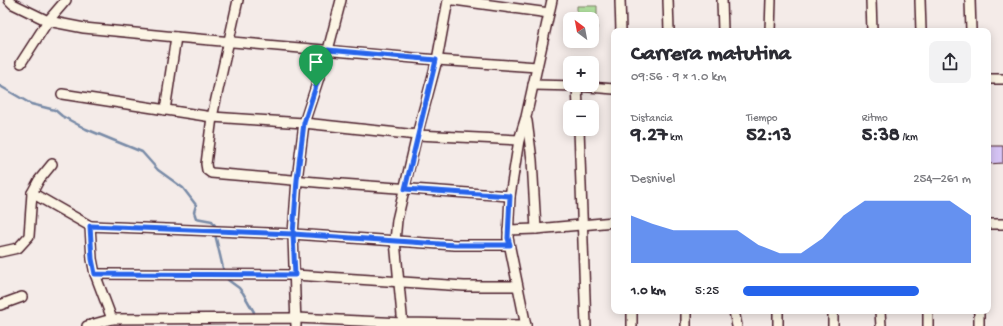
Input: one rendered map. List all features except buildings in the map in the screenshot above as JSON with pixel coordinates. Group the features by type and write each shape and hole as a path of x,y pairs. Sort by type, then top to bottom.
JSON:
{"street":[{"path":"9,0 13,4 48,21 84,28 436,60 537,67"},
{"path":"21,63 48,21 66,0"},
{"path":"238,0 212,117 206,164 207,170 211,173 510,196"},
{"path":"296,322 293,234 297,180 304,123 328,50 341,0"},
{"path":"403,325 395,241 398,220 436,60 448,0"},
{"path":"454,0 549,13"},
{"path":"87,326 112,319 133,323 296,322 526,326 517,286 508,230 510,196 519,140 526,117 552,0"},
{"path":"620,0 621,28"},
{"path":"668,0 669,28"},
{"path":"722,0 723,28"},
{"path":"770,28 771,0"},
{"path":"871,0 872,28"},
{"path":"920,0 921,28"},
{"path":"970,0 971,28"},
{"path":"165,110 176,37"},
{"path":"991,79 1003,79"},
{"path":"533,85 563,86"},
{"path":"599,88 611,89"},
{"path":"62,94 212,117 304,123 417,135 519,140"},
{"path":"526,117 532,160 536,230"},
{"path":"580,136 586,326"},
{"path":"0,252 18,248 29,236 32,193 39,180 52,164"},
{"path":"32,193 90,226 293,234 455,245 510,245"},
{"path":"508,230 536,230 611,222"},
{"path":"991,224 1003,224"},
{"path":"90,226 92,259 95,274 112,319"},
{"path":"95,274 295,275 464,286 517,286"},
{"path":"0,305 22,297"},
{"path":"632,314 632,326"},
{"path":"686,314 686,326"},
{"path":"735,314 737,326"},
{"path":"778,314 778,326"},
{"path":"833,314 833,326"},
{"path":"880,314 881,326"},
{"path":"928,314 928,326"},
{"path":"979,314 979,326"}],"green space":[{"path":"577,6 597,6 597,12 577,12"}],"waterway":[{"path":"0,86 31,104 55,110 62,116 86,129 142,152 158,170 183,188 196,205 194,212 196,218 212,221 216,227 215,234 223,268 228,280 239,288 254,312"}],"route":[{"path":"316,86 304,123 297,180 293,234 295,275 213,276 95,274 92,259 90,226 293,234 455,245 510,245 508,238 510,196 405,189 436,60 328,50 316,86"}]}
